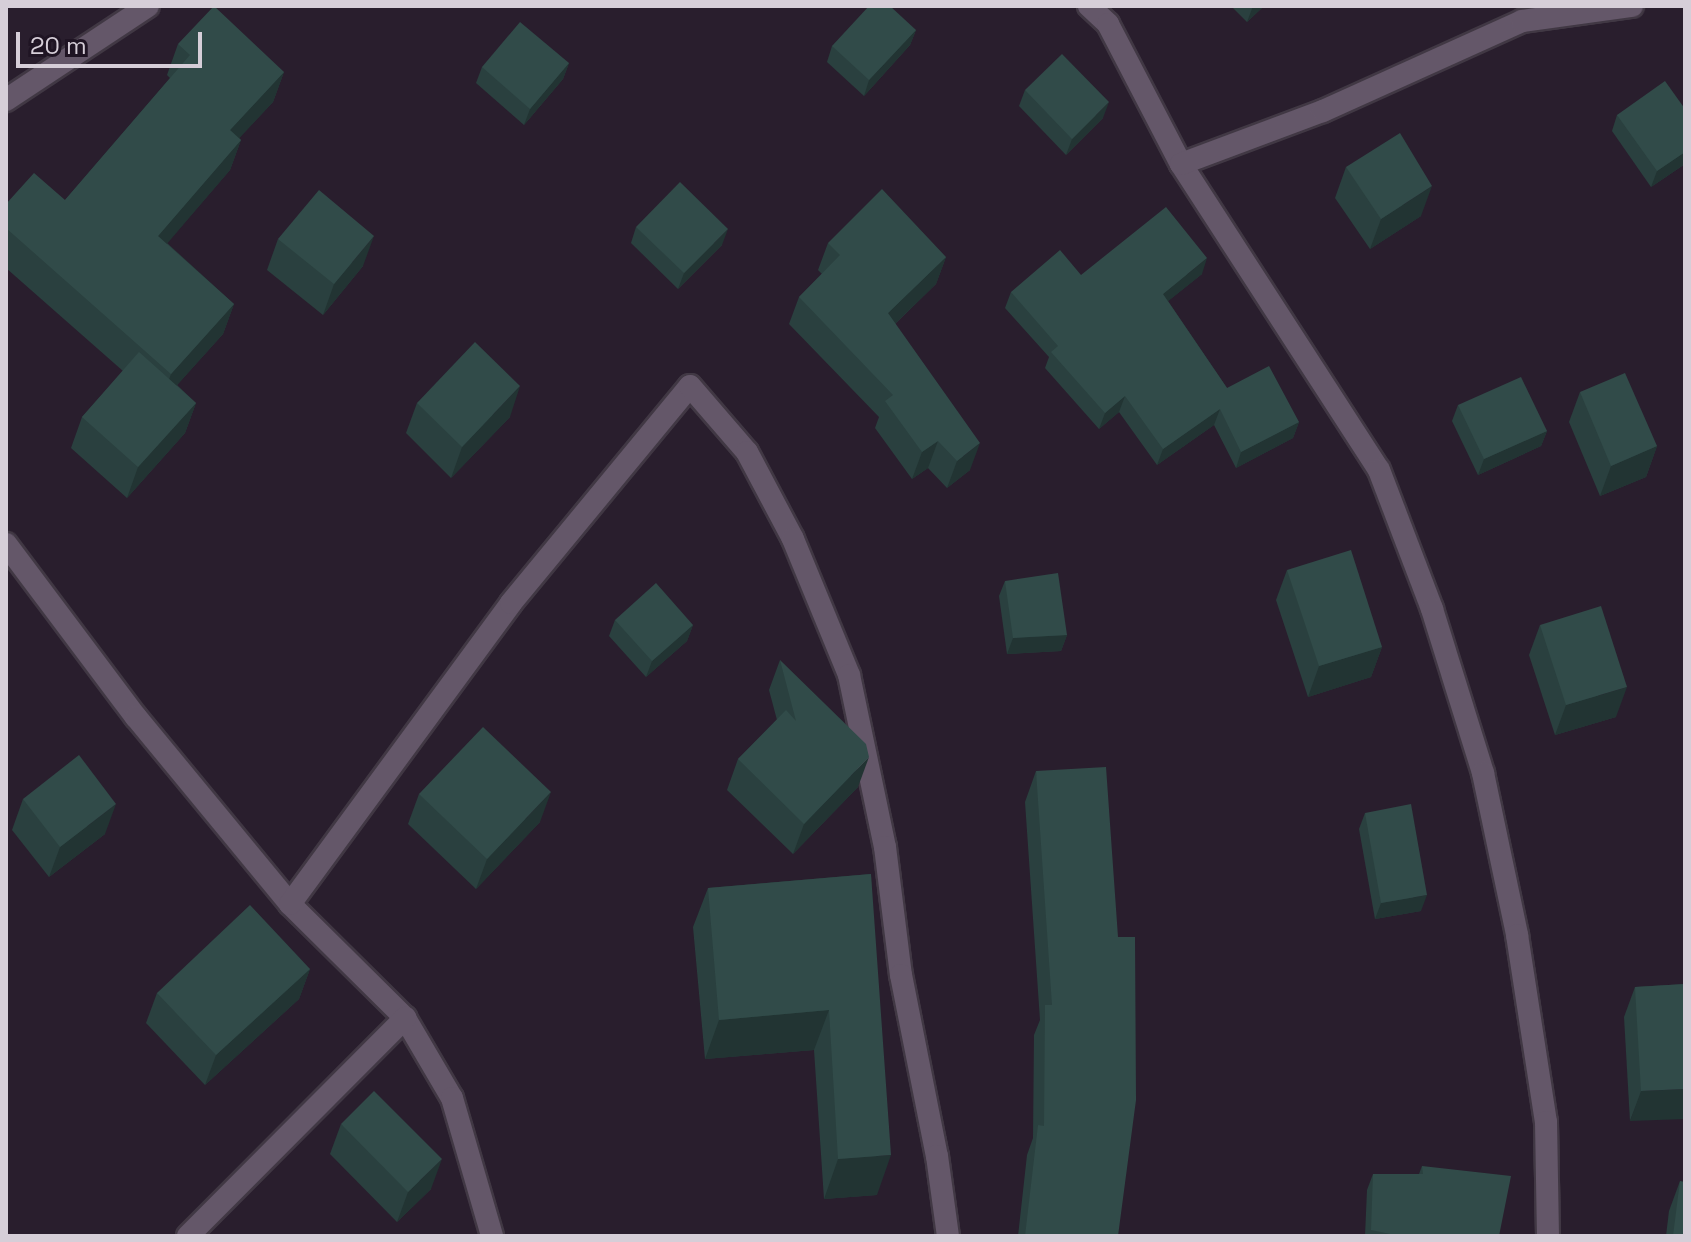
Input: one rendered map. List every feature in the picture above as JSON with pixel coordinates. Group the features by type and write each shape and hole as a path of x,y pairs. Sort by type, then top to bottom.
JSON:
{"street":[{"path":"6,100 148,6"},
{"path":"1089,6 1108,24 1181,164 1379,470 1432,609 1483,773 1517,935 1546,1122 1548,1236"},
{"path":"1181,164 1323,111 1522,21 1632,6"},
{"path":"290,904 511,603 690,386 747,452 793,539 849,675 885,847 901,975 937,1156 948,1236"},
{"path":"6,544 136,717 290,904 405,1018 452,1098 492,1236"},
{"path":"188,1236 405,1018"}],"building":[{"path":"214,6 284,72 230,130 241,140 158,236 234,304 171,374 6,228 6,204 34,173 65,200 190,55 178,44"},
{"path":"869,6 890,6 916,30 869,80 832,46"},
{"path":"520,22 569,63 530,109 482,67"},
{"path":"1062,54 1109,102 1072,139 1025,90"},
{"path":"1665,81 1685,109 1685,152 1657,171 1617,115"},
{"path":"1400,133 1432,186 1381,219 1346,167"},
{"path":"680,182 728,229 684,273 636,227"},
{"path":"882,189 946,257 888,313 980,443 957,461 938,441 922,452 885,401 893,395 799,297 840,255 828,243"},
{"path":"319,190 374,236 334,284 278,239"},
{"path":"1166,207 1207,258 1163,294 1227,388 1269,366 1299,422 1241,452 1220,409 1163,449 1125,396 1105,413 1051,352 1058,346 1011,292 1060,250 1081,275"},
{"path":"475,342 520,386 462,447 417,403"},
{"path":"139,352 196,403 138,467 82,417"},
{"path":"1625,373 1657,446 1611,466 1580,392"},
{"path":"1521,377 1547,431 1484,459 1458,405"},
{"path":"1351,550 1382,647 1319,666 1287,570"},
{"path":"1058,573 1067,635 1013,638 1005,581"},
{"path":"656,583 693,625 652,661 615,620"},
{"path":"1601,606 1627,687 1566,705 1540,625"},
{"path":"780,660 866,744 869,757 804,824 738,759 786,710 796,721"},
{"path":"483,727 551,792 487,859 419,794"},
{"path":"79,755 116,804 60,847 23,799"},
{"path":"1106,767 1118,937 1135,937 1136,1100 1118,1236 1025,1236 1038,1125 1044,1126 1045,1005 1052,1005 1036,771"},
{"path":"1411,804 1427,895 1381,903 1365,813"},
{"path":"871,874 891,1155 838,1159 829,1010 719,1020 708,888"},
{"path":"250,905 310,969 216,1055 157,993"},
{"path":"1685,984 1685,1089 1641,1091 1635,987"},
{"path":"374,1091 442,1159 408,1192 341,1124"},
{"path":"1422,1166 1511,1176 1499,1236 1400,1236 1371,1230 1373,1174 1423,1174"},
{"path":"1680,1181 1685,1182 1685,1236 1673,1236"}]}
